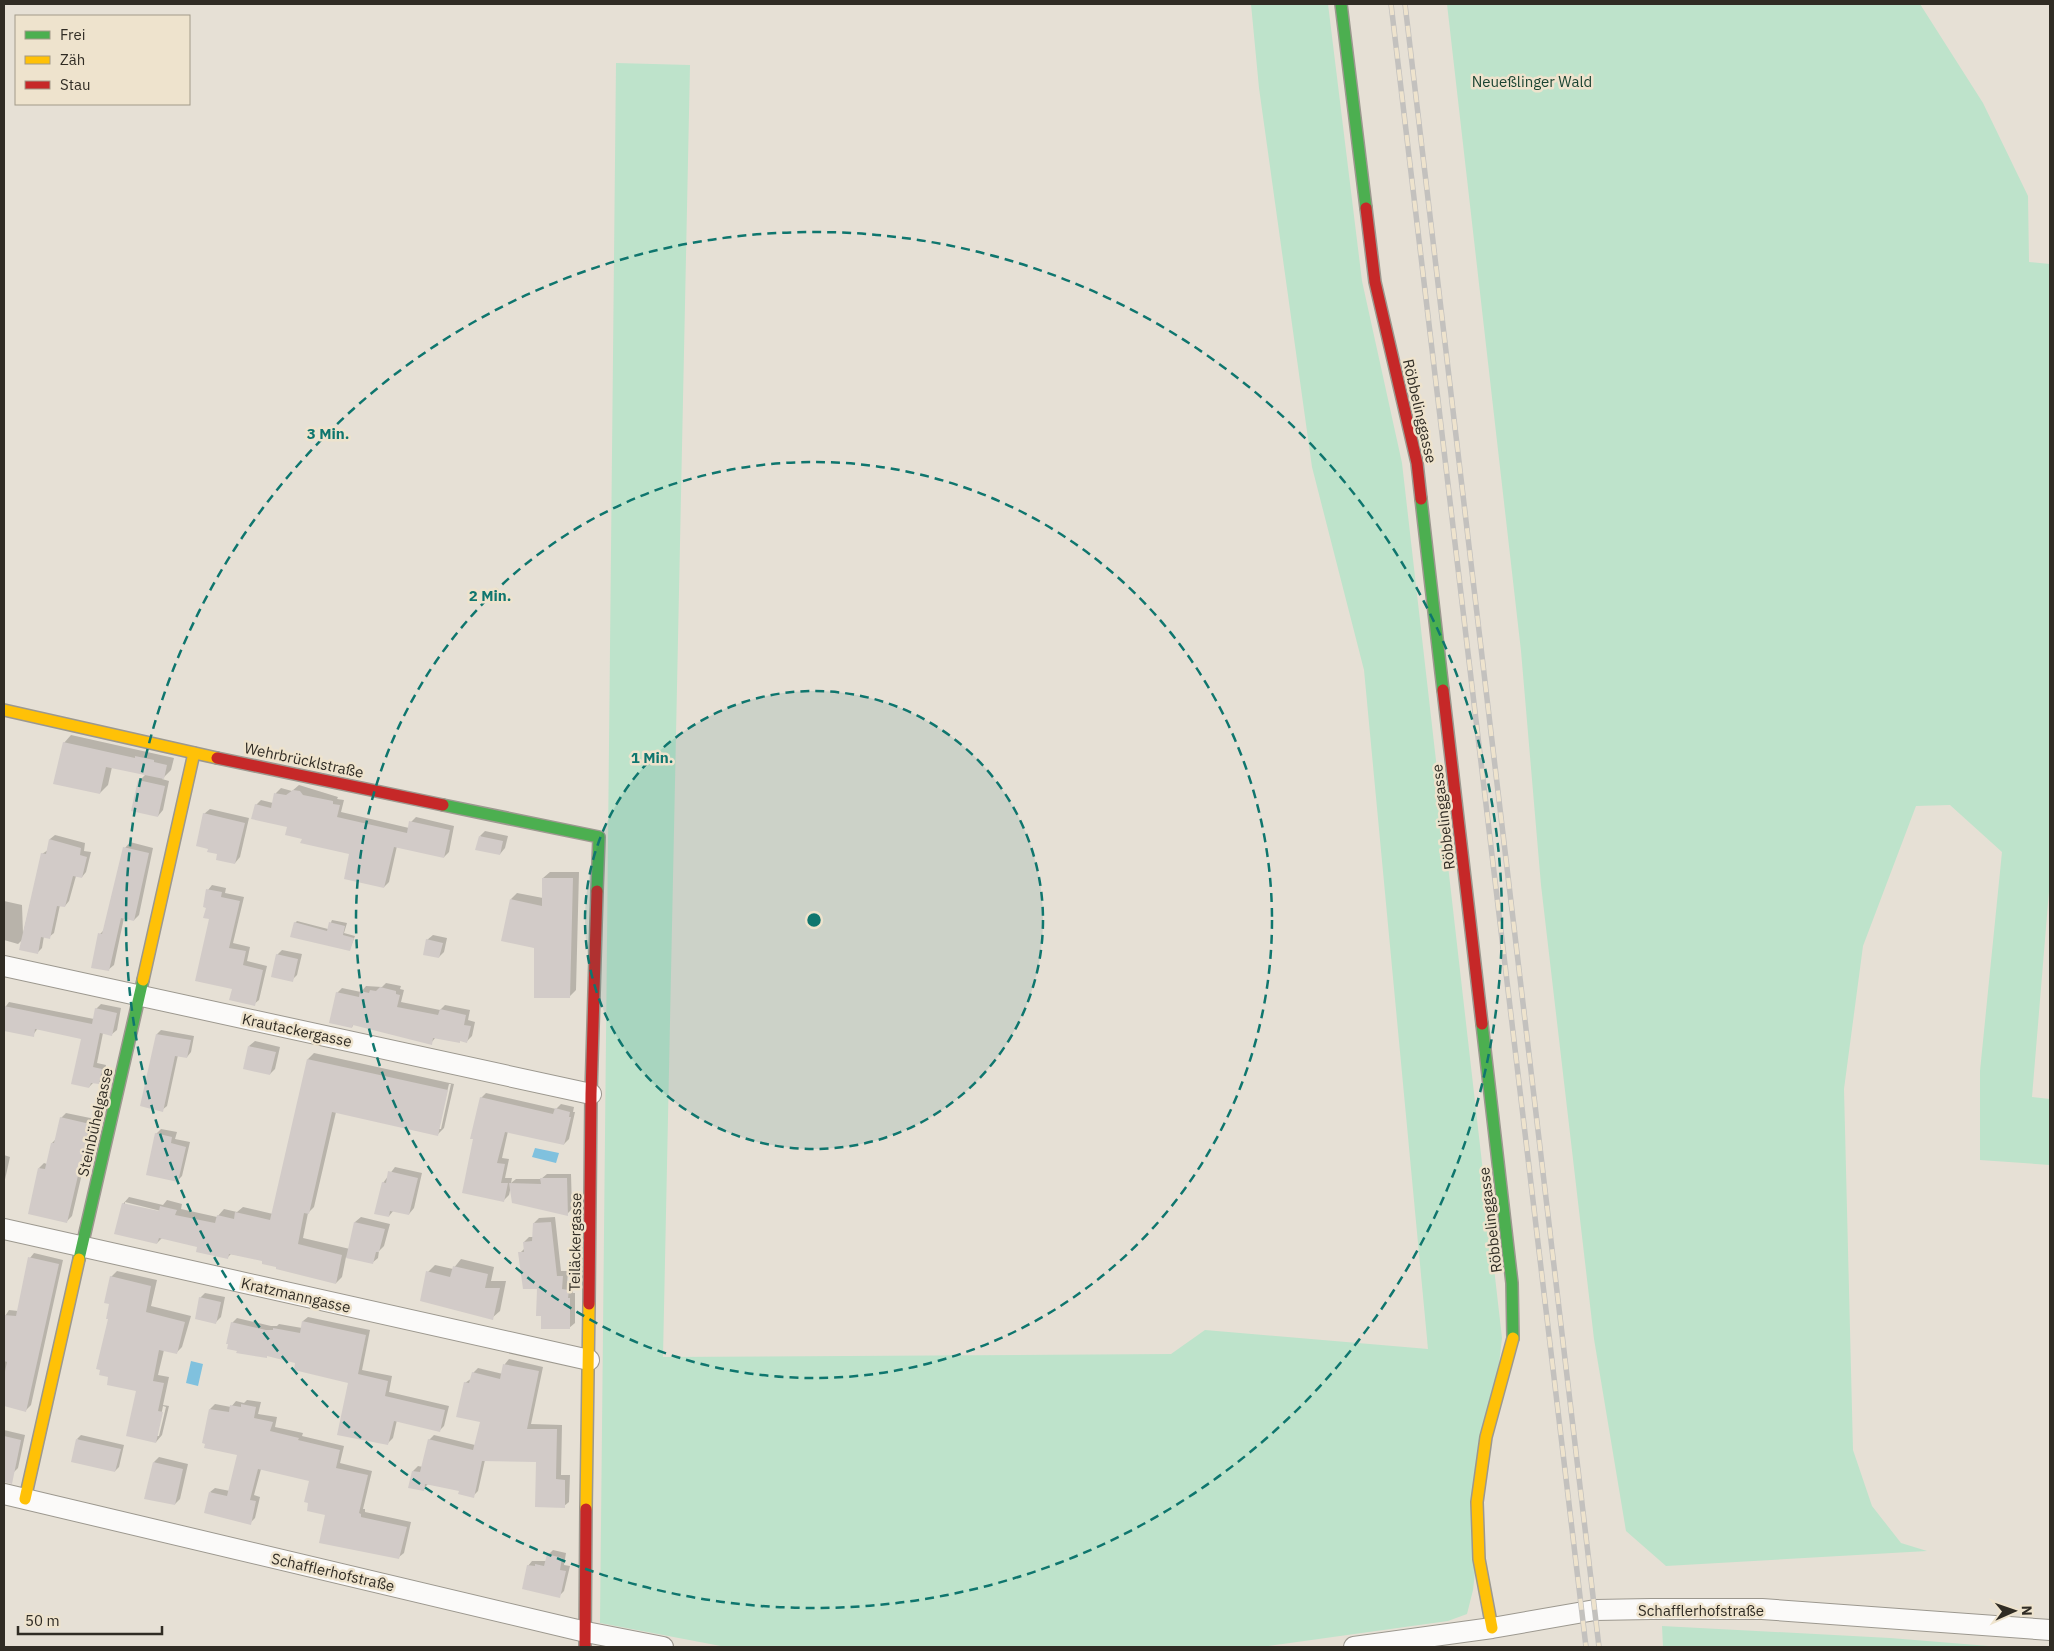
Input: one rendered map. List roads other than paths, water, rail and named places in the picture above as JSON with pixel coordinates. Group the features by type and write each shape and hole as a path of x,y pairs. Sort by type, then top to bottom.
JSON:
{"street":[{"name":"Röbbelinggasse","path":"1341,4 1375,282 1417,463 1512,1283 1513,1341 1486,1437 1477,1502 1479,1559 1492,1628"},
{"name":"Wehrbrücklstraße","path":"4,710 194,753 599,837"},
{"name":"Steinbühelgasse","path":"25,1499 194,753"},
{"name":"Teiläckergasse","path":"585,1640 591,1094 599,837"},
{"name":"Krautackergasse","path":"4,966 591,1094"},
{"name":"Kratzmanngasse","path":"4,1230 588,1360"},
{"name":"Schafflerhofstraße","path":"4,1494 585,1640 663,1647"},
{"name":"Schafflerhofstraße","path":"1354,1647 1492,1628 1595,1610 1712,1608 1772,1610 2050,1630"}],"water":[{"path":"535,1148 559,1153 556,1163 532,1157"},
{"path":"191,1361 203,1364 198,1386 186,1383"}],"railway":[{"path":"1391,4 1586,1647"},
{"path":"1405,4 1599,1647"}],"park label":[{"name":"Neueßlinger Wald","path":"1532,81"}]}
